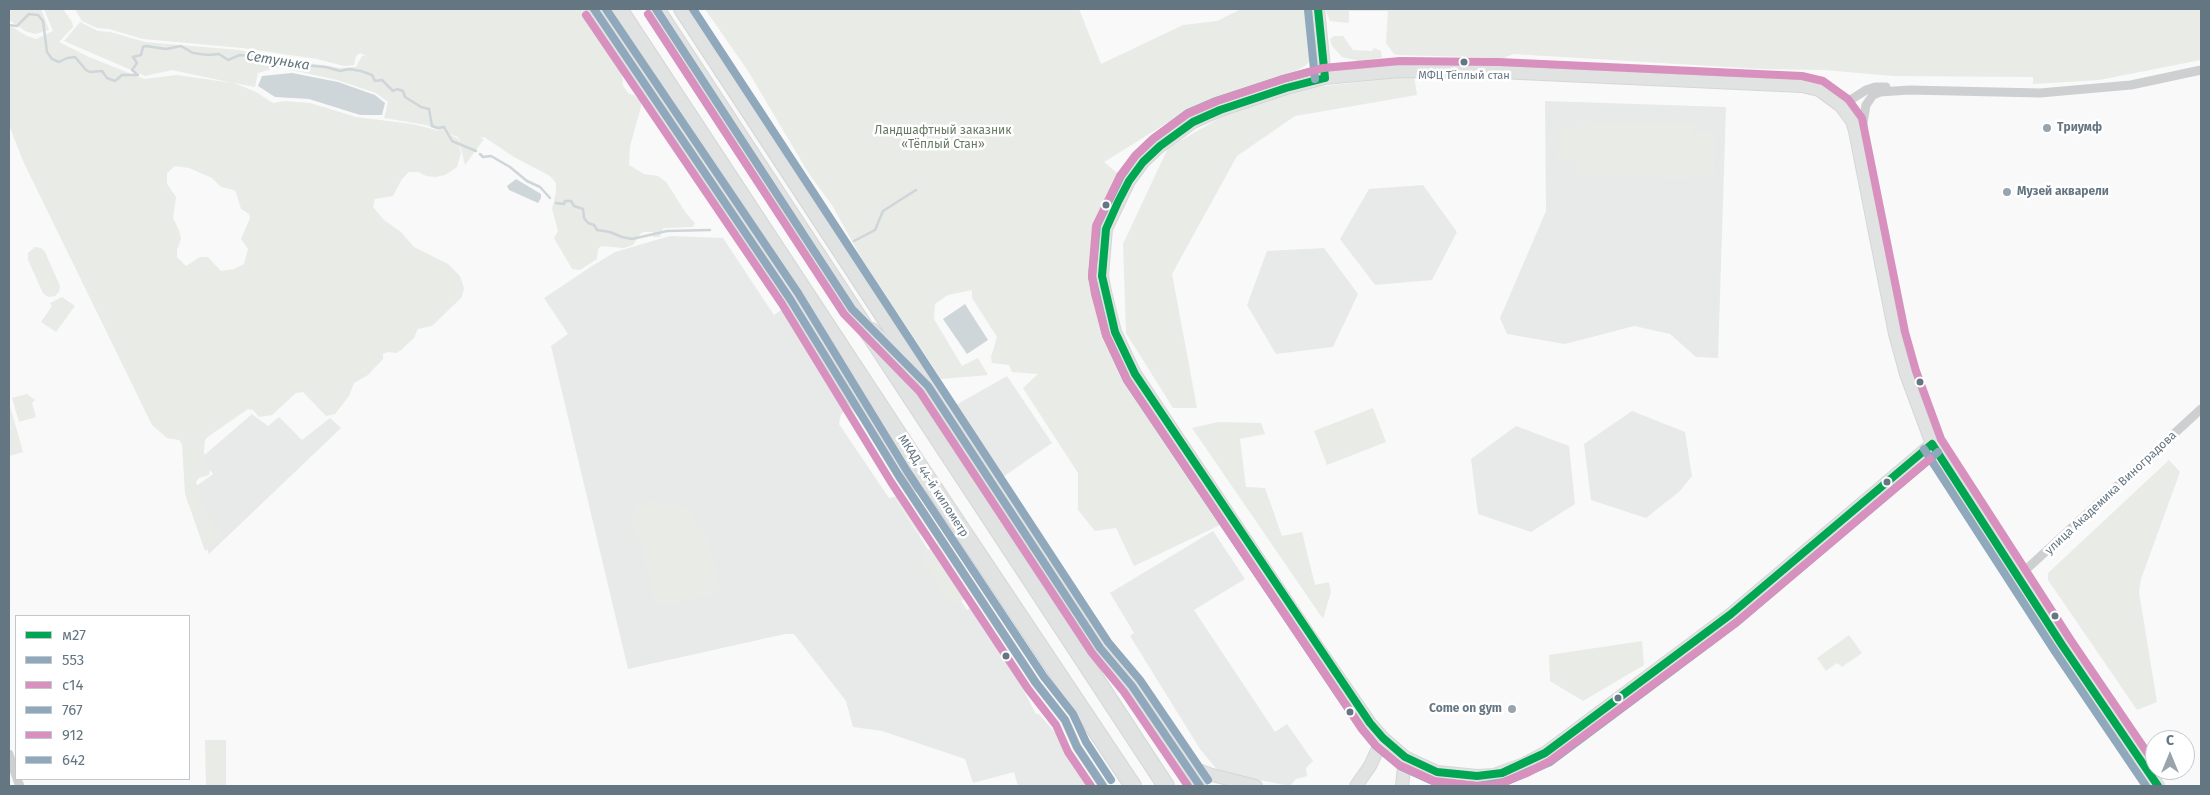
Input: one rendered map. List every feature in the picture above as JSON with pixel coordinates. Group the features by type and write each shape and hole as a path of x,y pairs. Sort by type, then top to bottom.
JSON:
{"highway":[{"path":"594,9 790,298 839,377 908,470 968,539"},
{"name":"МКАД, 44-й километр","path":"619,9 1133,786"},
{"path":"656,9 1166,786"}],"main road":[{"path":"681,9 1100,648 1132,686 1200,786"}],"street":[{"path":"1318,9 1325,78"},
{"path":"1841,106 1857,95 1875,88 2040,94 2123,86 2201,70"},
{"path":"1511,770 1494,775 1477,776 1437,772 1405,757 1383,738 1323,656 1136,374 1115,332 1102,276 1106,229 1118,202 1142,164 1160,146 1193,122 1220,110 1290,87 1325,78 1400,71 1464,71 1802,86 1820,90 1841,106 1852,121 1895,334 1908,380 1932,444 2062,645 2158,786"},
{"path":"1859,149 1864,112 1868,100 1880,92 1909,90"},
{"path":"852,309 928,386"},
{"path":"839,377 899,476 1036,683 1065,720 1077,747 1103,786"},
{"name":"улица Академика Виноградова","path":"2019,576 2201,409"},
{"path":"1470,786 1511,770 1545,753 1696,641 1796,560 1932,444"},
{"path":"1364,786 1370,766 1383,738"},
{"path":"9,754 15,771"},
{"path":"1402,786 1405,757"},
{"path":"1187,766 1212,776 1256,786"},
{"path":"1356,786 1370,766"}],"shaded area":[{"path":"292,73 338,82 375,95 385,103 382,115 360,115 309,99 275,97 258,86 262,76"},
{"path":"1545,101 1726,107 1718,358 1696,357 1670,334 1634,326 1565,344 1507,334 1500,318 1546,211"},
{"path":"516,179 541,194 538,203 509,190 507,186"},
{"path":"1423,185 1457,232 1432,280 1375,285 1340,239 1369,189"},
{"path":"670,236 723,238 774,315 784,308 849,408 841,414 839,424 889,498 894,497 967,610 971,607 1016,676 1036,714 1039,714 1069,749 1094,786 1018,786 1014,772 973,783 965,759 882,731 853,727 846,701 794,634 785,634 628,669 551,346 568,334 544,298 615,252"},
{"path":"1324,248 1358,294 1333,347 1276,354 1247,305 1267,251"},
{"path":"965,304 988,340 967,354 943,319"},
{"path":"1007,376 1052,443 1003,477 956,405"},
{"path":"1632,411 1685,432 1692,476 1680,491 1646,518 1591,500 1584,444"},
{"path":"252,414 268,426 279,417 302,440 330,418 341,428 209,554 187,493 213,474 201,458"},
{"path":"1516,426 1569,446 1575,504 1531,532 1478,514 1471,459"},
{"path":"1213,531 1245,579 1194,610 1275,732 1287,724 1313,761 1306,768 1307,776 1296,779 1290,786 1219,772 1200,749 1130,636 1134,633 1110,593"}],"green space":[{"path":"9,9 41,9 49,30 35,34 25,31 9,20"},
{"path":"44,9 63,9 72,22 73,27 59,42 89,57 144,79 177,75 233,83 172,70 145,76 64,41 80,22 98,31 110,32 145,42 239,50 284,59 284,68 275,68 258,73 255,87 234,83 256,92 273,103 285,101 310,103 356,117 412,124 441,131 426,125 384,118 388,102 376,93 337,80 288,69 290,60 340,68 356,67 362,56 366,56 360,53 356,56 354,65 344,66 317,59 242,48 143,39 109,29 97,28 82,21 75,9 584,9 621,62 623,86 629,94 634,95 641,102 630,146 629,165 644,174 658,176 666,182 686,213 695,223 693,227 663,228 660,237 653,237 653,232 644,232 640,234 633,245 624,248 601,246 598,249 597,259 580,270 572,269 554,238 558,231 552,209 556,183 550,176 514,157 484,137 480,138 484,139 465,165 458,137 449,134 458,139 461,153 457,167 445,175 436,177 426,176 418,172 409,172 402,179 393,196 375,199 373,207 384,220 401,232 414,247 448,264 460,276 464,288 462,297 432,326 418,329 414,338 397,353 388,352 383,354 383,359 368,375 354,383 349,396 335,414 326,416 303,392 296,393 272,415 259,417 253,410 248,409 209,436 205,440 204,452 210,470 209,475 199,478 196,482 207,515 221,533 217,542 205,551 185,494 182,444 179,440 167,438 152,425 23,161 9,125 9,25 36,39 53,31","holes":["175,166 189,168 212,178 221,187 234,190 241,209 249,214 250,218 241,239 248,249 244,264 234,269 221,271 208,257 200,257 186,266 177,257 177,250 181,239 173,218 176,197 167,184 167,173"]},
{"name":"Ландшафтный заказник «Тёплый Стан»","path":"705,9 1079,9 1101,64 1183,25 1217,21 1241,9 1309,9 1312,46 1310,61 1305,66 1294,72 1196,105 1104,162 1121,176 1096,224 1089,264 1094,306 1116,365 1220,525 1134,566 1116,528 1095,531 1078,510 1078,473 1023,388 1038,374 1012,372 1009,365 992,363 991,357 997,337 972,298 972,290 948,295 935,304 934,319 962,366 978,358 988,375 941,379 862,259 832,205 809,174 748,71"},
{"path":"1325,9 2201,9 2201,60 2099,80 2033,84 2033,77 1893,76 1825,70 1761,69 1513,54 1504,58 1398,55 1394,54 1386,43 1388,11 1349,11 1349,23 1330,21"},
{"path":"1334,36 1343,36 1353,50 1372,51 1374,48 1381,51 1382,58 1359,61 1342,57 1332,46 1330,39"},
{"path":"1414,76 1417,95 1295,116 1237,156 1172,274 1197,408 1173,408 1126,333 1123,244 1168,148 1230,112 1298,89"},
{"path":"1578,121 1694,124 1694,136 1697,133 1714,133 1715,135 1714,174 1711,177 1693,176 1692,179 1576,175 1577,162 1558,161 1559,127 1578,128"},
{"path":"35,247 41,248 45,252 60,286 59,292 55,296 48,297 43,293 28,260 28,253"},
{"path":"62,297 75,306 56,332 41,322 52,306 50,303"},
{"path":"27,394 35,400 32,403 36,417 19,422 12,398"},
{"path":"9,403 23,452 9,456"},
{"path":"1373,408 1386,442 1327,465 1314,431"},
{"path":"1218,422 1261,423 1265,434 1240,439 1246,487 1265,488 1282,536 1302,532 1315,585 1329,582 1331,592 1323,619 1192,428"},
{"path":"2169,460 2180,472 2141,579 2139,592 2157,702 2137,710 2048,580 2048,573"},
{"path":"897,495 907,498 924,525 920,536 894,497"},
{"path":"649,501 686,507 708,537 720,591 718,593 664,606 655,601 640,539 630,527 635,507"},
{"path":"937,543 970,595 960,602 953,604 947,602 938,590 939,585 927,568 924,568 921,564 923,554"},
{"path":"1849,635 1862,653 1842,667 1837,663 1826,671 1817,658"},
{"path":"1642,641 1644,665 1583,701 1550,681 1549,655"},
{"path":"205,740 226,740 226,786 206,786"}],"waterway":[{"name":"Сетунька","path":"9,25 17,26 29,14 38,15 43,21 47,52 52,59 59,62 75,57 86,70 90,72 102,71 107,78 115,81 122,75 138,75 132,70 137,63 133,57 141,55 143,47 146,46 166,49 181,46 193,53 219,54 228,60 240,55 278,59 290,64 326,67 340,71 349,69 361,71 372,75 375,81 382,80 393,91 397,89 403,91 405,97 421,107 429,109 432,126 444,127 452,141 476,151"},
{"name":"Сетунька","path":"480,154 483,157 491,156 510,167 527,181 540,187 550,198"},
{"name":"Сетунька","path":"854,241 875,230 883,211 916,190"},
{"name":"Сетунька","path":"556,203 564,204 565,201 571,201 574,206 583,209 584,218 588,223 594,225 597,230 632,239 667,231 710,230"}],"transit line":[{"name":"767","path":"594,9 790,299 899,476 1036,683 1065,720 1077,747 1103,786"},
{"name":"642","path":"606,9 798,293 907,471 1044,677 1073,714 1086,742 1111,780"},
{"name":"767","path":"656,9 852,309 928,386 1100,648 1132,686 1200,786"},
{"name":"642","path":"693,9 1108,642 1140,680 1208,780"},
{"name":"м27","path":"1318,9 1325,78"},
{"name":"553","path":"1308,10 1315,79"},
{"name":"912","path":"648,14 844,314 920,392 1092,653 1124,692 1188,786"},
{"name":"912","path":"586,15 782,304 891,482 1028,689 1056,725 1068,752 1091,786"},
{"name":"с14","path":"1930,459 1737,622 1550,761 1527,773 1496,785 1477,786 1434,781 1399,765 1376,746 1362,729 1127,380 1106,335 1095,294 1092,276 1096,226 1120,176 1135,156 1154,138 1187,114 1217,101 1323,68 1400,61 1499,62 1802,76 1823,81 1848,99 1862,118 1905,332 1916,371 1941,439 2070,639 2145,749"},
{"name":"553","path":"1323,68 1216,101 1188,113 1153,139 1136,155 1121,176 1097,225 1092,277 1106,335 1127,380 1362,729 1376,746 1400,766 1435,782 1477,786 1505,782 1550,762 1737,622 1938,452"},
{"name":"м27","path":"1325,78 1286,88 1220,110 1193,122 1160,146 1143,162 1129,181 1118,202 1106,229 1102,276 1115,332 1135,374 1370,723 1383,738 1405,757 1437,772 1477,776 1502,773 1545,753 1731,614 1932,444"},
{"name":"м27","path":"1932,444 2062,645 2158,786"},
{"name":"553","path":"1924,449 2054,650 2146,786"}],"place":[{"name":"МФЦ Тёплый стан","path":"1464,62"},
{"name":"Триумф","path":"2047,128"},
{"name":"Музей акварели","path":"2007,192"},
{"name":"Come on gym","path":"1512,709"}]}
